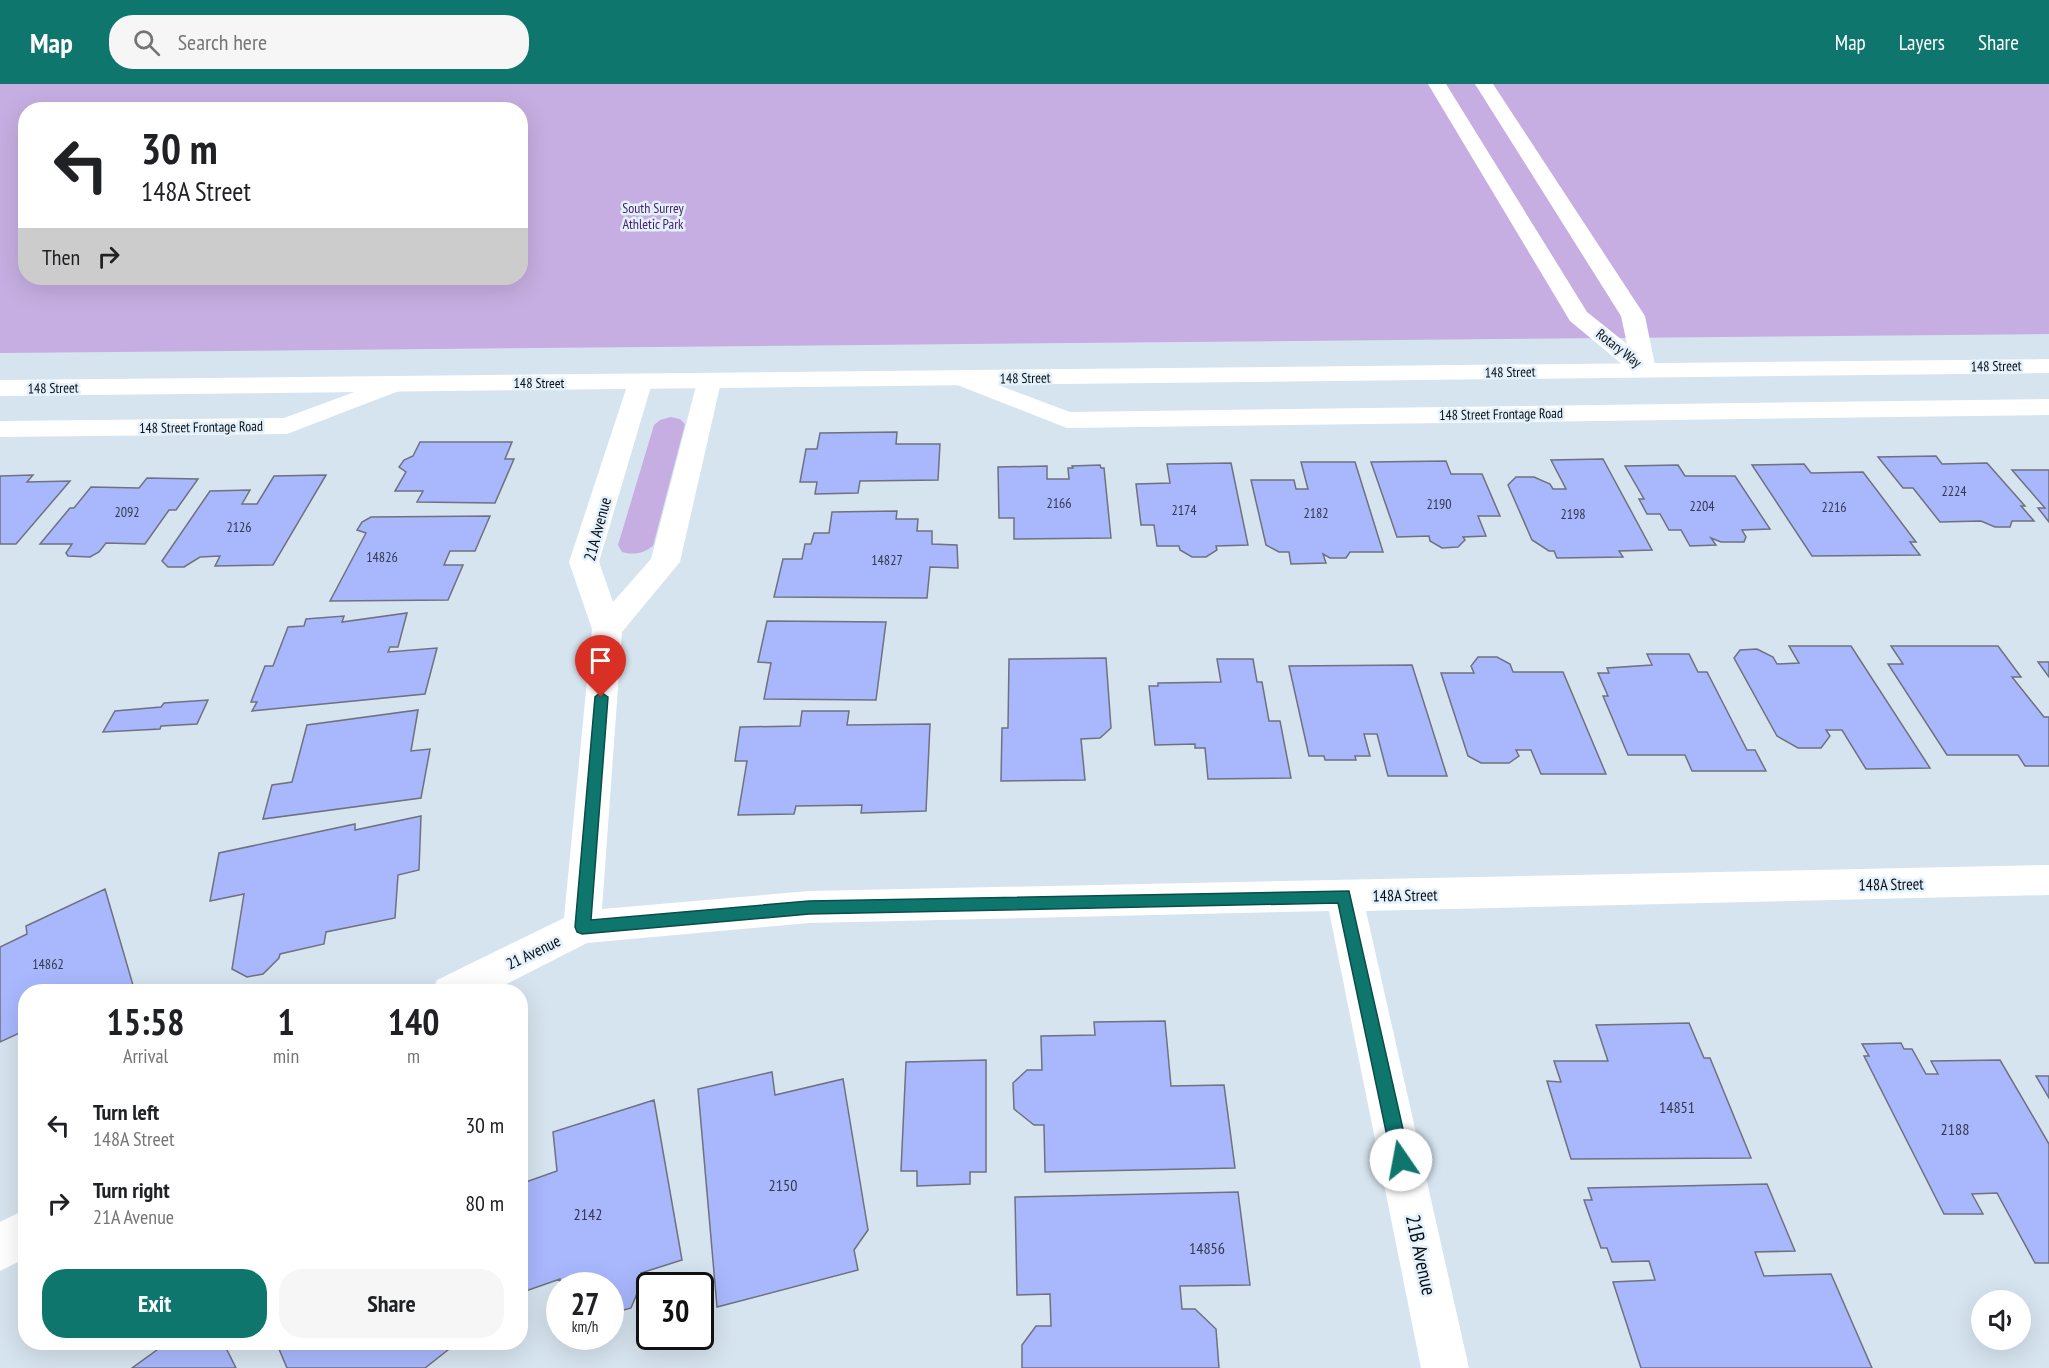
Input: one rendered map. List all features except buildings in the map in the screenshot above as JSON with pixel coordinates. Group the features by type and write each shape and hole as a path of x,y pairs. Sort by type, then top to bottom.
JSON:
{"street":[{"name":"Rotary Way","path":"1437,84 1578,316 1644,370"},
{"name":"Rotary Way","path":"1484,84 1634,316 1644,370"},
{"name":"148 Street","path":"0,388 640,383 2049,366"},
{"name":"148 Street Frontage Road","path":"961,378 1067,420 2049,407"},
{"path":"607,629 665,562 709,382"},
{"name":"21A Avenue","path":"582,927 607,629 584,562 640,383"},
{"name":"148 Street Frontage Road","path":"0,429 287,426 395,384"},
{"name":"148A Street","path":"582,927 809,907 2049,880"},
{"name":"21B Avenue","path":"1344,896 1445,1368"},
{"name":"21 Avenue","path":"467,984 582,927"},
{"path":"0,1248 18,1236"}],"green space":[{"name":"South Surrey Athletic Park","path":"0,84 2049,84 2049,334 0,353"},
{"path":"671,417 680,419 685,424 653,546 638,553 622,552 618,545 654,425 660,420"}],"route":[{"path":"601,697 582,927 809,907 1344,896 1401,1160"}]}
